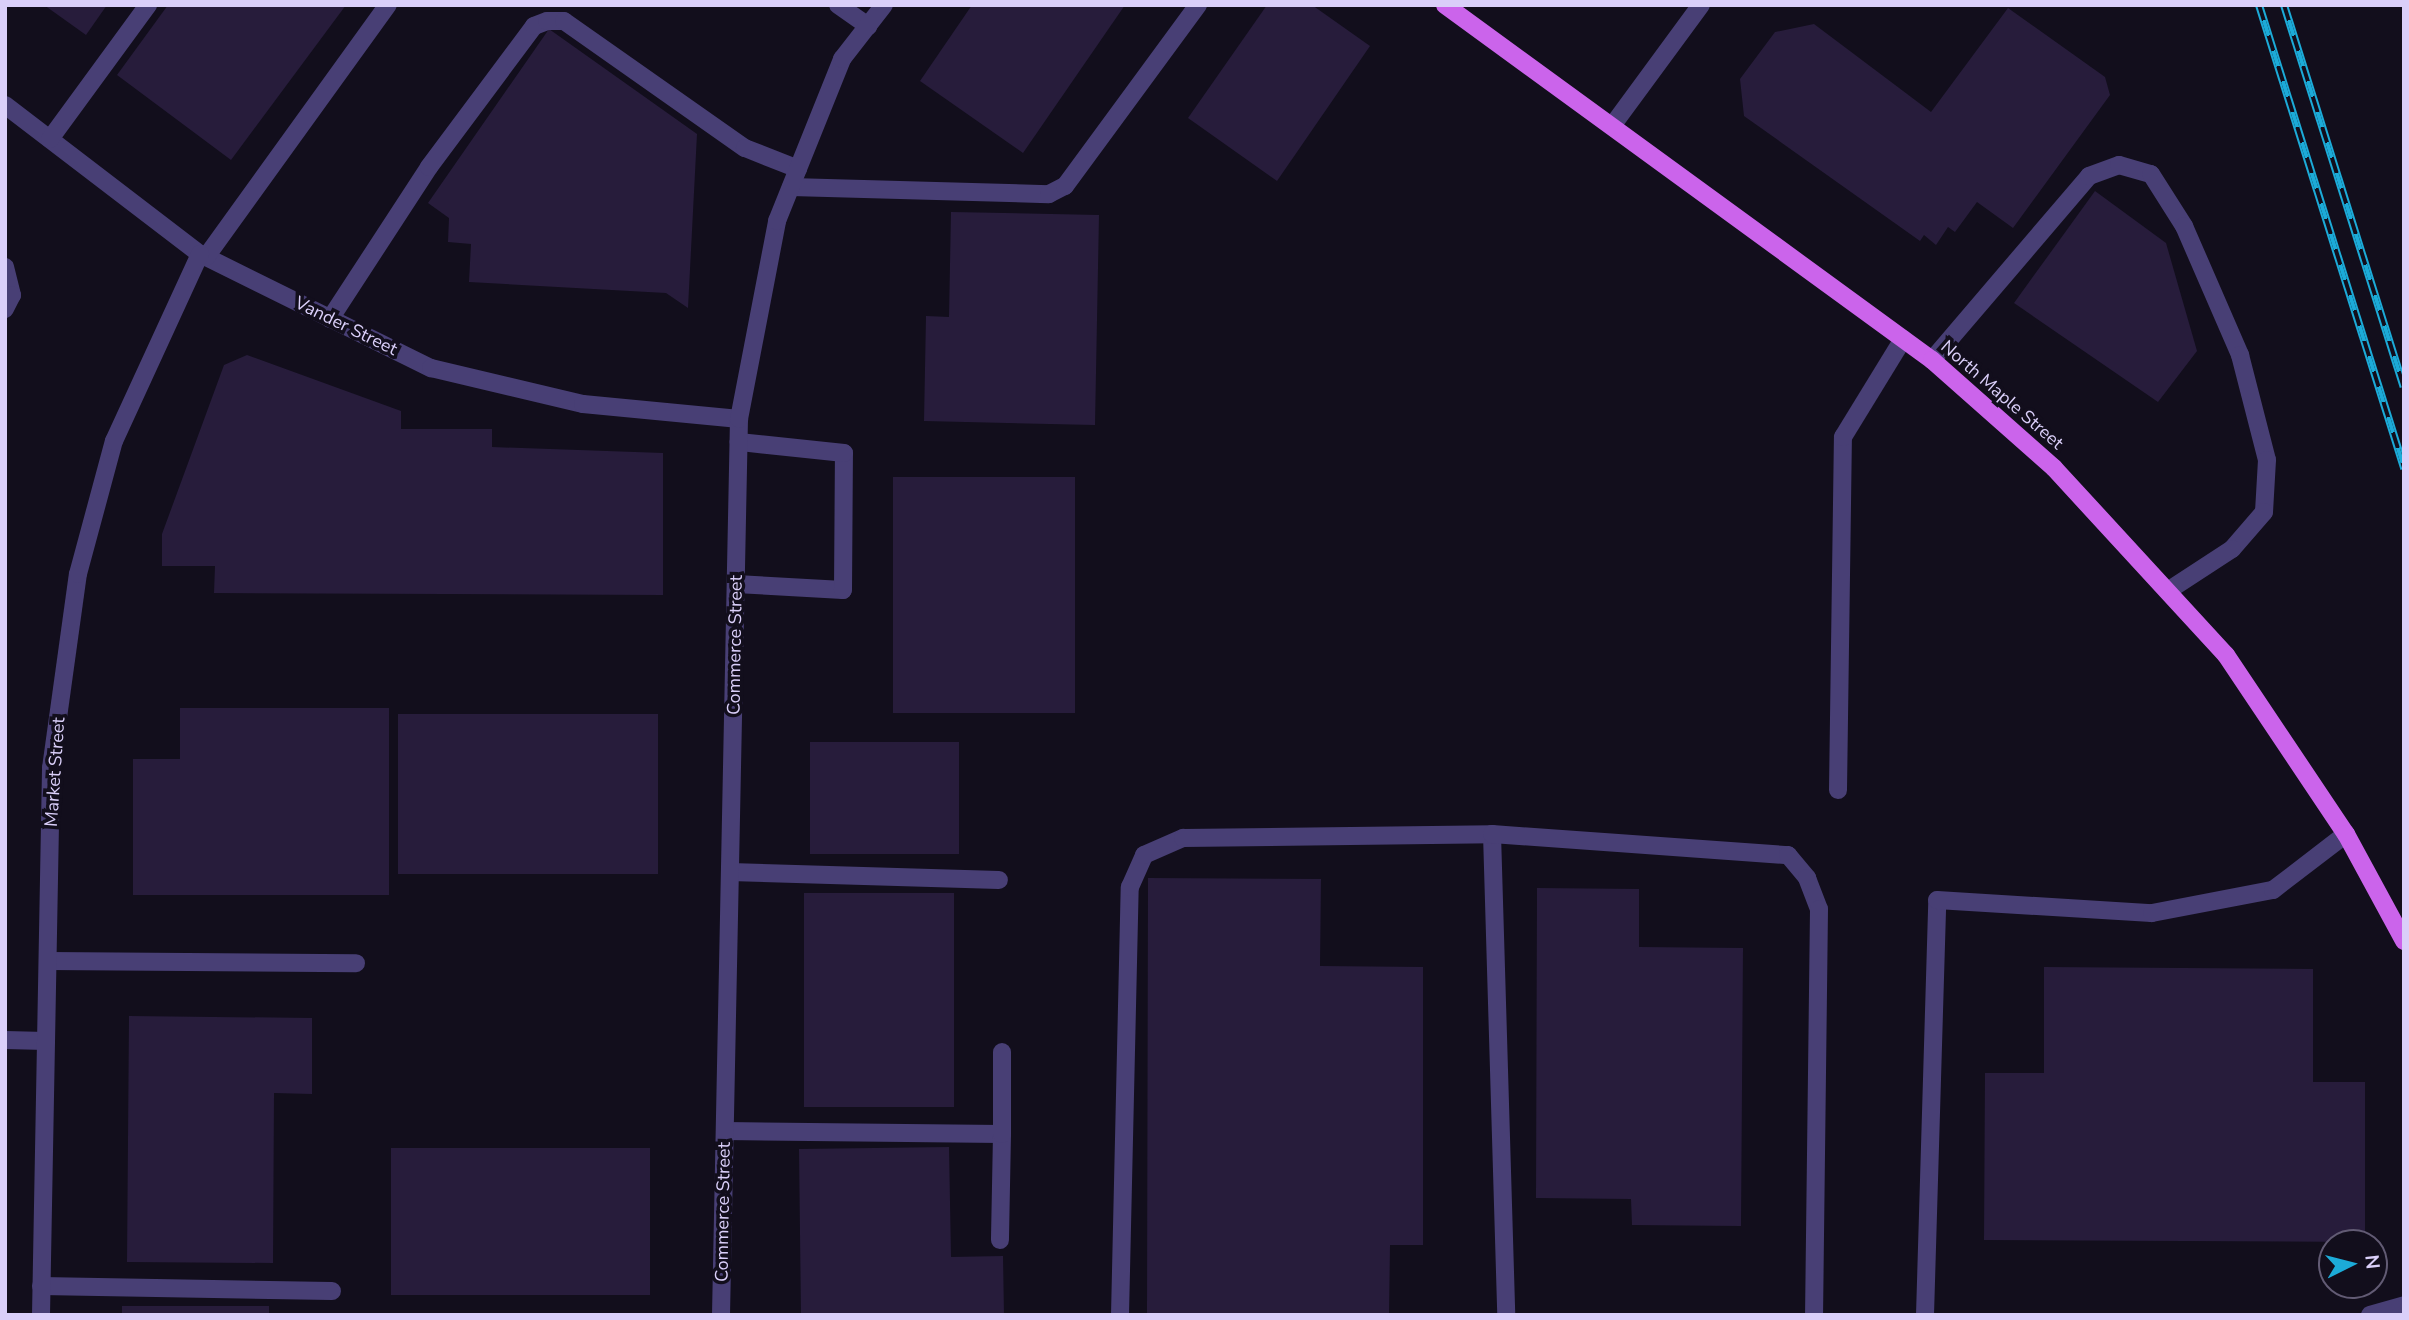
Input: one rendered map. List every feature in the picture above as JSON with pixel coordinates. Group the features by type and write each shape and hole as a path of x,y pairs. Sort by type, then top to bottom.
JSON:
{"main road":[{"name":"North Maple Street","path":"1445,5 1932,360 2054,468 2226,655 2346,834 2404,941"}],"street":[{"path":"50,139 148,5"},
{"name":"Market Street","path":"41,1315 51,768 78,574 114,441 203,256 388,5"},
{"path":"838,5 868,26"},
{"name":"Commerce Street","path":"721,1315 739,419 777,221 842,59 884,5"},
{"path":"791,187 1049,194 1065,186 1198,5"},
{"path":"1612,126 1701,5"},
{"path":"330,319 429,167 534,26 547,21 564,21 745,148 798,169"},
{"name":"Vander Street","path":"5,105 203,256 431,368 583,404 739,419"},
{"path":"1932,360 2089,176 2119,165 2151,174 2183,226 2240,355 2267,460 2264,512 2232,549 2169,590"},
{"path":"5,267 12,295 5,309"},
{"path":"1838,790 1843,437 1903,339"},
{"path":"736,584 843,590 844,453 739,442"},
{"path":"1492,834 1506,1315"},
{"path":"1120,1315 1129,887 1144,855 1183,838 1492,834 1788,855 1807,878 1819,909 1814,1315"},
{"path":"1925,1315 1937,900 2152,913 2273,890 2346,834"},
{"path":"730,872 999,880"},
{"path":"48,961 356,963"},
{"path":"5,1040 46,1041"},
{"path":"1000,1240 1002,1052"},
{"path":"725,1131 1002,1134"},
{"path":"41,1286 332,1291"},
{"path":"2370,1315 2404,1305"}],"building":[{"path":"44,5 107,5 86,35"},
{"path":"168,5 346,5 231,160 117,75"},
{"path":"972,5 1125,5 1023,153 920,81"},
{"path":"1267,5 1312,5 1370,46 1277,181 1188,118"},
{"path":"2008,8 2105,77 2110,95 2013,228 1977,202 1955,232 1948,227 1936,245 1924,235 1920,241 1744,116 1740,79 1775,32 1814,24 1931,112"},
{"path":"549,29 697,134 688,308 666,293 469,282 471,244 448,242 449,218 428,203"},
{"path":"2095,191 2166,243 2197,351 2158,402 2014,303"},
{"path":"951,212 1099,215 1095,425 924,421 926,316 949,317"},
{"path":"247,355 401,411 401,429 492,429 492,447 663,453 663,595 214,593 215,566 162,566 162,534 224,365"},
{"path":"893,477 1075,477 1075,713 893,713"},
{"path":"180,708 389,708 389,895 133,895 133,759 180,759"},
{"path":"398,714 658,714 658,874 398,874"},
{"path":"810,742 959,742 959,854 810,854"},
{"path":"1148,878 1321,879 1320,966 1423,967 1423,1245 1390,1245 1389,1315 1147,1315"},
{"path":"1537,888 1639,889 1639,947 1743,948 1741,1226 1632,1225 1631,1199 1536,1198"},
{"path":"804,893 954,893 954,1107 804,1107"},
{"path":"2044,967 2313,969 2313,1082 2365,1082 2365,1229 2318,1229 2318,1242 1984,1240 1985,1073 2044,1073"},
{"path":"129,1016 312,1018 312,1094 274,1093 273,1263 127,1262"},
{"path":"949,1147 951,1257 1003,1256 1004,1315 801,1315 799,1149"},
{"path":"391,1148 650,1148 650,1295 391,1295"},
{"path":"122,1306 269,1306 269,1315 122,1315"}],"railway":[{"path":"2259,5 2404,469"},
{"path":"2284,5 2404,387"}]}
